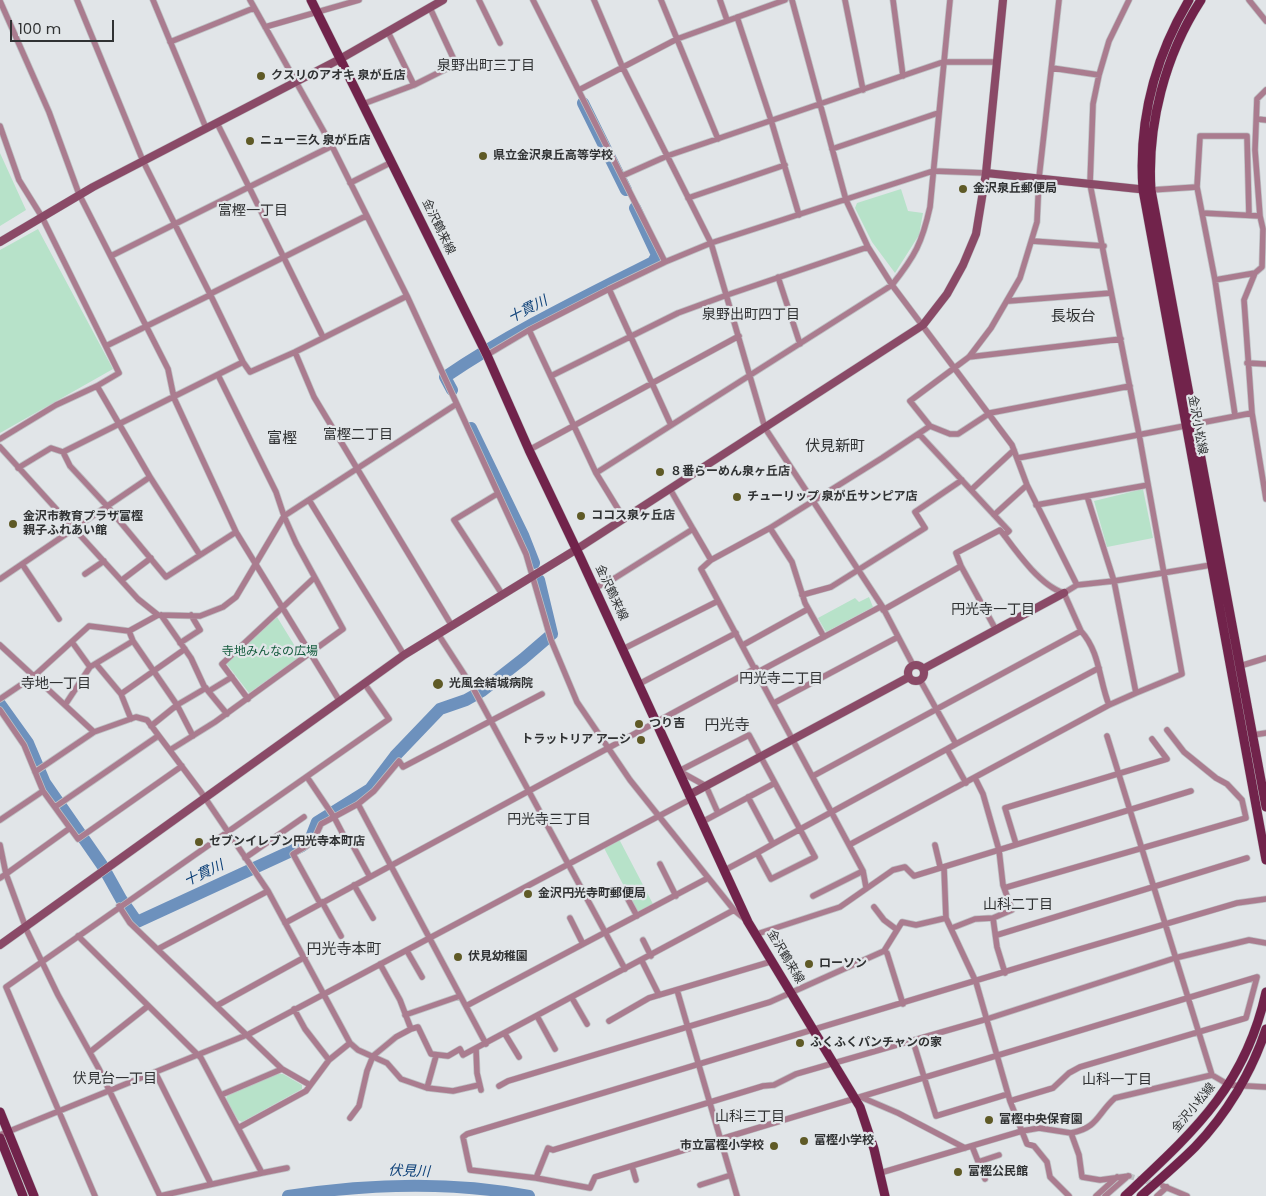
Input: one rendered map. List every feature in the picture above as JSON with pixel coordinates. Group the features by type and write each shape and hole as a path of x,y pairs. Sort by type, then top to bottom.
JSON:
{"main road":[{"name":"金沢鶴来線","path":"311,0 485,351 748,922 815,1030 865,1117 885,1196"},
{"name":"金沢小松線","path":"1189,0 1168,38 1150,90 1145,118 1141,169 1147,190 1195,423 1266,807"},
{"name":"金沢小松線","path":"1201,0 1178,41 1165,73 1156,116 1147,190 1184,424 1266,860"},
{"name":"金沢小松線","path":"1126,1196 1176,1149 1218,1103 1251,1042 1266,992"},
{"name":"金沢小松線","path":"1141,1196 1195,1146 1240,1086 1258,1054 1266,1029"},
{"path":"0,1112 4,1133 34,1196"},
{"path":"0,1138 23,1196"}],"street":[{"path":"77,0 143,161 233,337 243,362 250,372 295,352 407,296"},
{"path":"153,0 206,128"},
{"path":"250,0 332,146 407,296 455,404 526,554 550,637 577,702 607,748 659,816 734,910 748,922"},
{"path":"265,27 359,0"},
{"path":"479,0 500,43"},
{"path":"534,0 665,262"},
{"path":"594,0 622,66 711,243 751,374 765,428 882,608 912,665"},
{"path":"661,0 718,138"},
{"path":"720,0 727,20"},
{"path":"579,90 622,66 677,40 785,0"},
{"path":"792,0 846,200 868,248 892,285 956,368 1014,450 1036,505 1077,585"},
{"path":"844,0 862,90"},
{"path":"893,0 903,76"},
{"path":"596,472 892,285 915,256 923,237 930,208 932,171 950,0"},
{"path":"0,945 404,655 577,549 923,325 948,294 976,234 986,173 995,62 1003,0"},
{"path":"1059,0 1039,178 1037,222 1016,288 981,343 969,357 910,401 930,426 950,434 958,434 990,414 1130,386"},
{"path":"849,845 1109,705 1182,674 1139,434 1111,293 1104,246 1090,184 1093,104 1099,75 1109,41 1129,0"},
{"path":"1249,0 1266,21"},
{"path":"0,1 49,112 79,194 168,369 174,398 236,532 339,700"},
{"path":"0,242 79,194 296,82 388,32 436,3 456,64 414,85 363,104"},
{"path":"170,42 254,8"},
{"path":"737,17 800,215"},
{"path":"388,32 414,85"},
{"path":"622,176 667,156 944,62 995,62"},
{"path":"1052,68 1099,75"},
{"path":"1266,90 1257,99 1255,150 1260,216 1264,230 1262,267 1255,273 1244,300 1252,413 1266,499"},
{"path":"832,149 938,113"},
{"path":"1257,119 1266,120"},
{"path":"217,123 323,337"},
{"path":"0,126 19,180 42,217 119,372 97,386 56,405 0,439"},
{"path":"1235,415 1215,280 1197,187 1200,136 1247,136 1249,215"},
{"path":"111,256 332,146"},
{"path":"350,183 392,162"},
{"path":"688,198 785,165"},
{"path":"485,351 665,262 711,243 932,171 986,173 1147,190 1197,187"},
{"path":"1202,212 1260,216"},
{"path":"106,346 366,216"},
{"path":"1032,241 1104,246"},
{"path":"551,376 678,313 868,248"},
{"path":"1215,280 1255,273"},
{"path":"778,278 800,344"},
{"path":"609,289 671,425"},
{"path":"1009,300 1111,293"},
{"path":"529,330 596,472 623,518"},
{"path":"529,450 739,336"},
{"path":"969,357 1121,339"},
{"path":"295,352 314,397 452,626"},
{"path":"62,452 174,398 243,362"},
{"path":"1247,363 1266,364"},
{"path":"170,750 248,699 343,629 314,578 284,516 276,492 218,375"},
{"path":"97,386 117,424 200,555"},
{"path":"0,700 34,676 89,626 129,630 160,615 200,616 223,607 236,597 284,516 455,404"},
{"path":"1018,458 1184,424 1252,413"},
{"path":"866,887 863,871 757,670 701,569 711,560 770,528 930,426"},
{"path":"919,434 1009,531 1004,535"},
{"path":"0,447 138,598 160,615 226,714"},
{"path":"18,468 51,448 62,452 70,466 107,506 166,577 236,532"},
{"path":"971,490 1014,450"},
{"path":"0,579 150,477"},
{"path":"802,595 831,588 925,528 916,512 962,480"},
{"path":"994,515 1027,485"},
{"path":"1036,505 1148,485"},
{"path":"670,489 711,560"},
{"path":"497,494 454,520 502,594"},
{"path":"1087,496 1114,581 1136,692"},
{"path":"309,500 404,655"},
{"path":"770,528 792,562 802,595 824,637"},
{"path":"595,588 615,578 693,529"},
{"path":"996,630 956,553 1000,530 1020,557 1054,590 1064,593 1081,631 1088,639 1099,668 1109,705"},
{"path":"122,580 151,558"},
{"path":"85,574 104,561"},
{"path":"22,564 58,618"},
{"path":"923,669 1077,585 1163,574 1211,565"},
{"path":"285,923 656,722 962,566"},
{"path":"248,699 222,664 314,578"},
{"path":"623,650 718,601"},
{"path":"743,645 808,609"},
{"path":"180,643 200,630 191,616"},
{"path":"129,630 133,641 177,705 192,736"},
{"path":"813,776 1081,631"},
{"path":"438,634 476,694 625,969"},
{"path":"639,684 736,634"},
{"path":"774,703 898,637"},
{"path":"65,706 90,667 133,641"},
{"path":"72,642 90,667"},
{"path":"0,645 94,732"},
{"path":"122,694 153,670 185,650"},
{"path":"1240,666 1266,658"},
{"path":"96,664 122,694 131,718"},
{"path":"909,677 915,681 920,680 924,676 920,665 912,665"},
{"path":"909,677 908,672 912,665"},
{"path":"725,870 947,748 1099,668"},
{"path":"4,1133 249,1034 659,816 706,786 909,677"},
{"path":"151,726 177,705 232,678"},
{"path":"920,680 956,744"},
{"path":"95,1196 6,986 389,720 364,683"},
{"path":"341,936 293,854 313,842 321,824 332,814 358,804 374,792 399,760 403,767 542,694"},
{"path":"0,710 24,745 38,770 43,791 58,805 78,839 182,766"},
{"path":"38,770 94,732 131,718 136,717 147,720 204,797 268,891 325,993 350,1043 358,1050 386,1063 401,1079 427,1088 453,1091 480,1087 476,1048"},
{"path":"1004,888 1246,818 1242,800 1228,784 1216,778 1184,752 1168,730"},
{"path":"1253,735 1266,733"},
{"path":"678,771 749,735 815,857 771,879 757,853"},
{"path":"58,805 158,736"},
{"path":"1107,736 1212,1075 1229,1085 1266,1086"},
{"path":"1016,844 1005,808 1167,759 1152,739"},
{"path":"947,748 966,783"},
{"path":"678,771 706,786 718,813"},
{"path":"307,777 332,814 345,838"},
{"path":"952,928 975,919 993,918 1012,910 1004,888 999,850 975,778"},
{"path":"702,822 775,783"},
{"path":"0,820 43,791"},
{"path":"757,934 840,907 866,887 893,870 905,867 914,876 1191,791"},
{"path":"748,797 773,844"},
{"path":"358,804 486,1044"},
{"path":"245,858 304,817"},
{"path":"0,878 70,828"},
{"path":"352,844 370,877"},
{"path":"0,845 6,874 24,927 90,1052 160,1196 287,1168"},
{"path":"935,845 942,867 946,918 976,982 1009,1098 1027,1144 1034,1146 1047,1162 1050,1177 1069,1196"},
{"path":"997,935 1247,858"},
{"path":"660,864 676,896"},
{"path":"813,896 863,871"},
{"path":"466,1006 708,878"},
{"path":"354,885 373,918"},
{"path":"623,890 637,916"},
{"path":"158,950 268,891"},
{"path":"913,1041 925,1077 936,1116 1053,1088 1069,1073 1080,1067 1246,1018 1257,977 998,1054 925,1077 856,1099 595,1177 590,1188 536,1178 470,1170 462,1136 1005,974 1164,924 1237,903 1266,898"},
{"path":"122,904 130,922 158,950 249,1034 282,1069 310,1085"},
{"path":"874,907 884,920 896,929"},
{"path":"350,1118 359,1106 366,1071 373,1056 396,1037 418,1027 431,1054 448,1056 460,1049 463,1055 642,961 734,910"},
{"path":"570,918 582,944"},
{"path":"500,1086 508,1081 770,1002 884,950 902,922 916,925 946,918"},
{"path":"993,918 997,935 997,947 1005,974"},
{"path":"78,936 197,1055 221,1095 262,1173"},
{"path":"643,940 651,956"},
{"path":"536,1178 548,1148 553,1150 763,1086 774,1085 796,1074 913,1041 1175,958 1249,940 1266,942"},
{"path":"884,950 887,953 903,1004"},
{"path":"407,951 422,977"},
{"path":"218,1006 305,957"},
{"path":"642,961 660,995"},
{"path":"608,1021 660,995 773,961"},
{"path":"380,964 411,1029"},
{"path":"677,990 722,1138 737,1196"},
{"path":"405,1015 460,996"},
{"path":"572,998 587,1024"},
{"path":"90,1052 148,1006"},
{"path":"294,1009 305,1029 329,1060"},
{"path":"537,1016 555,1049"},
{"path":"505,1034 519,1057"},
{"path":"238,1128 306,1091 329,1060 350,1043"},
{"path":"427,1088 436,1056"},
{"path":"221,1095 282,1069"},
{"path":"155,1072 211,1184"},
{"path":"880,1173 1022,1131 1039,1128 1071,1133 1085,1130 1098,1120 1106,1106 1115,1098 1212,1075"},
{"path":"856,1099 866,1097 965,1148"},
{"path":"1071,1133 1080,1155 1082,1177 1100,1180 1129,1176 1105,1196"},
{"path":"972,1146 985,1179"},
{"path":"978,1162 999,1155"},
{"path":"632,1166 636,1180"},
{"path":"700,1185 731,1175"},
{"path":"1096,1196 1117,1177"},
{"path":"1157,1196 1165,1187 1187,1196"}],"green space":[{"path":"0,153 26,210 0,226"},
{"path":"901,189 908,211 923,213 919,235 895,273 872,242 855,208 857,203"},
{"path":"38,229 113,369 0,433 0,250"},
{"path":"1143,489 1153,538 1107,547 1094,501"},
{"path":"869,597 873,607 826,632 818,618 855,598 859,602"},
{"name":"寺地みんなの広場","path":"277,617 301,656 249,693 226,663"},
{"path":"619,839 653,904 638,913 604,848"},
{"path":"278,1074 283,1074 302,1085 302,1089 242,1122 238,1120 226,1099 228,1094"}],"waterway":[{"name":"十貫川","path":"583,103 626,190"},
{"name":"十貫川","path":"452,390 445,377 495,345 653,262 657,255 635,208"},
{"name":"十貫川","path":"471,428 523,535 534,563"},
{"name":"十貫川","path":"0,704 28,743 45,783 102,865 121,899 137,922 302,846 310,840 317,822 370,789 395,756 440,709 466,700 482,691 523,659 552,634 539,580"},
{"name":"伏見川","path":"288,1196 348,1189 409,1186 470,1188 529,1196"}],"tunnel":[{"path":"1129,1176 1155,1184"}],"place":[{"name":"クスリのアオキ 泉が丘店","path":"261,76"},
{"name":"ニュー三久 泉が丘店","path":"250,141"},
{"name":"県立金沢泉丘高等学校","path":"483,156"},
{"name":"金沢泉丘郵便局","path":"963,189"},
{"name":"８番らーめん泉ヶ丘店","path":"660,472"},
{"name":"チューリップ 泉が丘サンピア店","path":"737,497"},
{"name":"ココス泉ヶ丘店","path":"581,516"},
{"name":"金沢市教育プラザ富樫 親子ふれあい館","path":"13,524"},
{"name":"光風会結城病院","path":"438,684"},
{"name":"つり吉","path":"639,724"},
{"name":"トラットリア アーシ","path":"641,740"},
{"name":"セブンイレブン円光寺本町店","path":"199,842"},
{"name":"金沢円光寺町郵便局","path":"528,894"},
{"name":"伏見幼稚園","path":"458,957"},
{"name":"ローソン","path":"809,964"},
{"name":"ふくふくパンチャンの家","path":"800,1043"},
{"name":"富樫中央保育園","path":"989,1120"},
{"name":"富樫小学校","path":"804,1141"},
{"name":"市立富樫小学校","path":"774,1146"},
{"name":"富樫公民館","path":"958,1172"}],"district":[{"name":"泉野出町三丁目","path":"486,66"},
{"name":"富樫一丁目","path":"253,211"},
{"name":"泉野出町四丁目","path":"751,315"},
{"name":"長坂台","path":"1073,317"},
{"name":"富樫二丁目","path":"358,435"},
{"name":"富樫","path":"282,439"},
{"name":"伏見新町","path":"835,447"},
{"name":"円光寺一丁目","path":"993,610"},
{"name":"円光寺二丁目","path":"781,679"},
{"name":"寺地一丁目","path":"56,684"},
{"name":"円光寺","path":"727,726"},
{"name":"円光寺三丁目","path":"549,820"},
{"name":"山科二丁目","path":"1018,905"},
{"name":"円光寺本町","path":"344,950"},
{"name":"伏見台一丁目","path":"115,1079"},
{"name":"山科一丁目","path":"1117,1080"},
{"name":"山科三丁目","path":"750,1117"}]}
